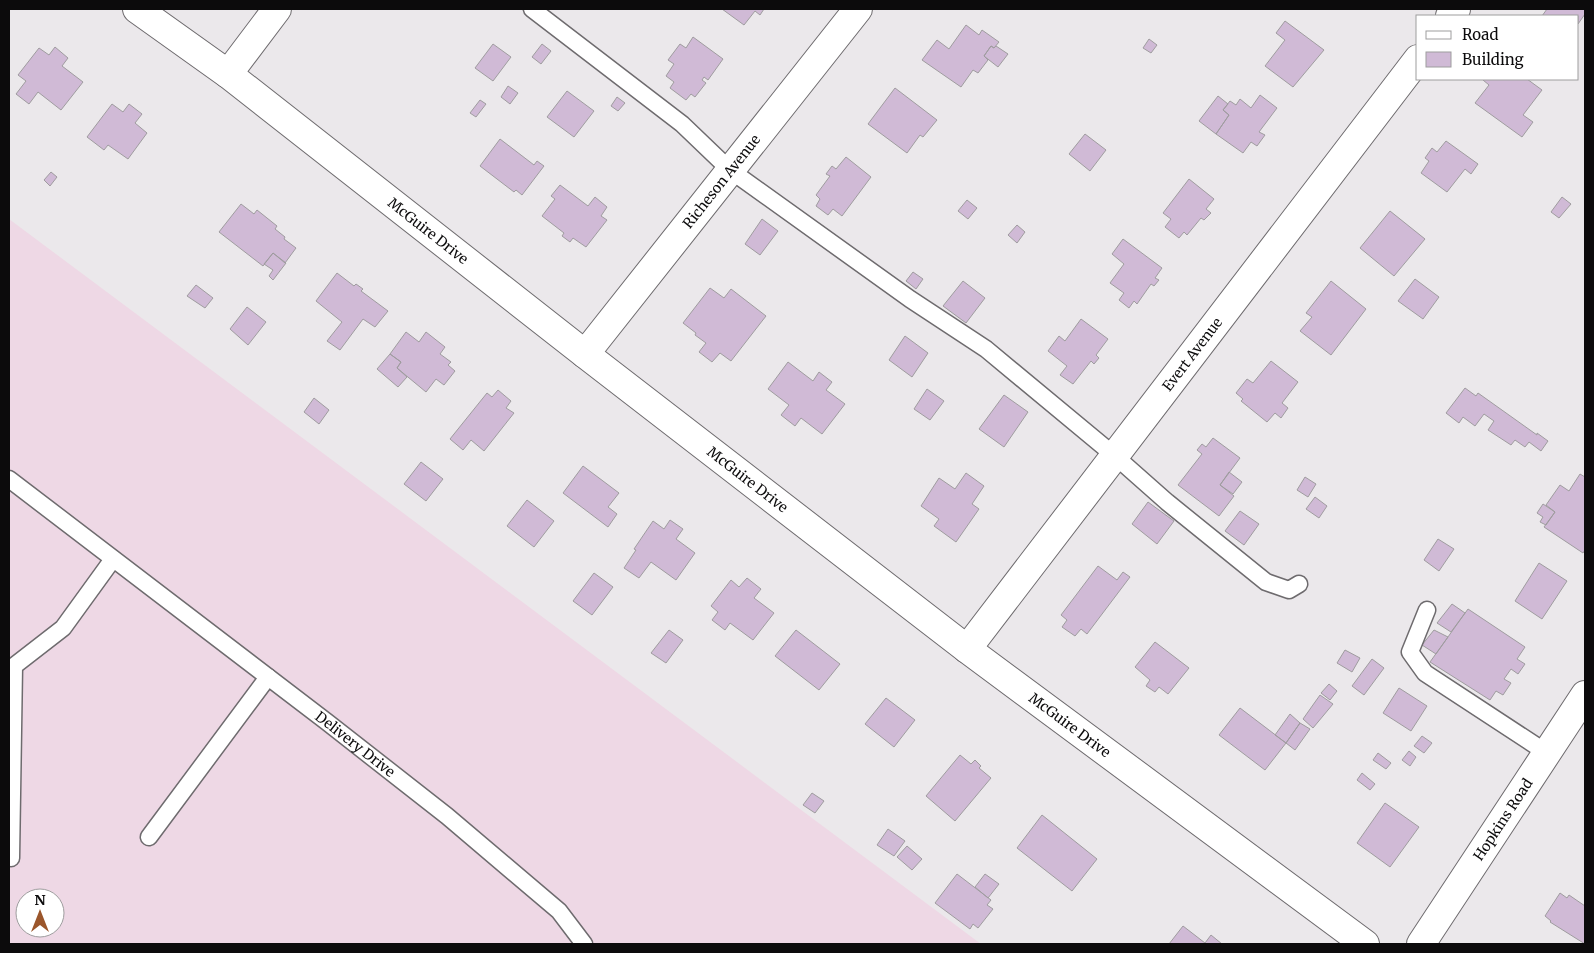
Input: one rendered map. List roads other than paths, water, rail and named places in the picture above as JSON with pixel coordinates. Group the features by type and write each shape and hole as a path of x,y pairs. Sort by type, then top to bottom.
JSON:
{"street":[{"name":"McGuire Drive","path":"137,9 228,74 584,354 967,649 1365,944"},
{"path":"228,74 277,9"},
{"name":"Richeson Avenue","path":"584,354 858,9"},
{"name":"Evert Avenue","path":"967,649 1416,62"},
{"name":"Hopkins Road","path":"1421,944 1547,753 1582,706"}],"lane":[{"path":"532,9 682,124 730,170 910,299 986,349 1115,456 1167,502 1266,582 1289,590 1299,584"},
{"name":"Delivery Drive","path":"9,479 447,816 559,911 584,944"},
{"path":"11,858 14,666 63,628 113,559"},
{"path":"1427,610 1410,652 1425,673 1547,753"},
{"path":"149,837 268,677"}]}
